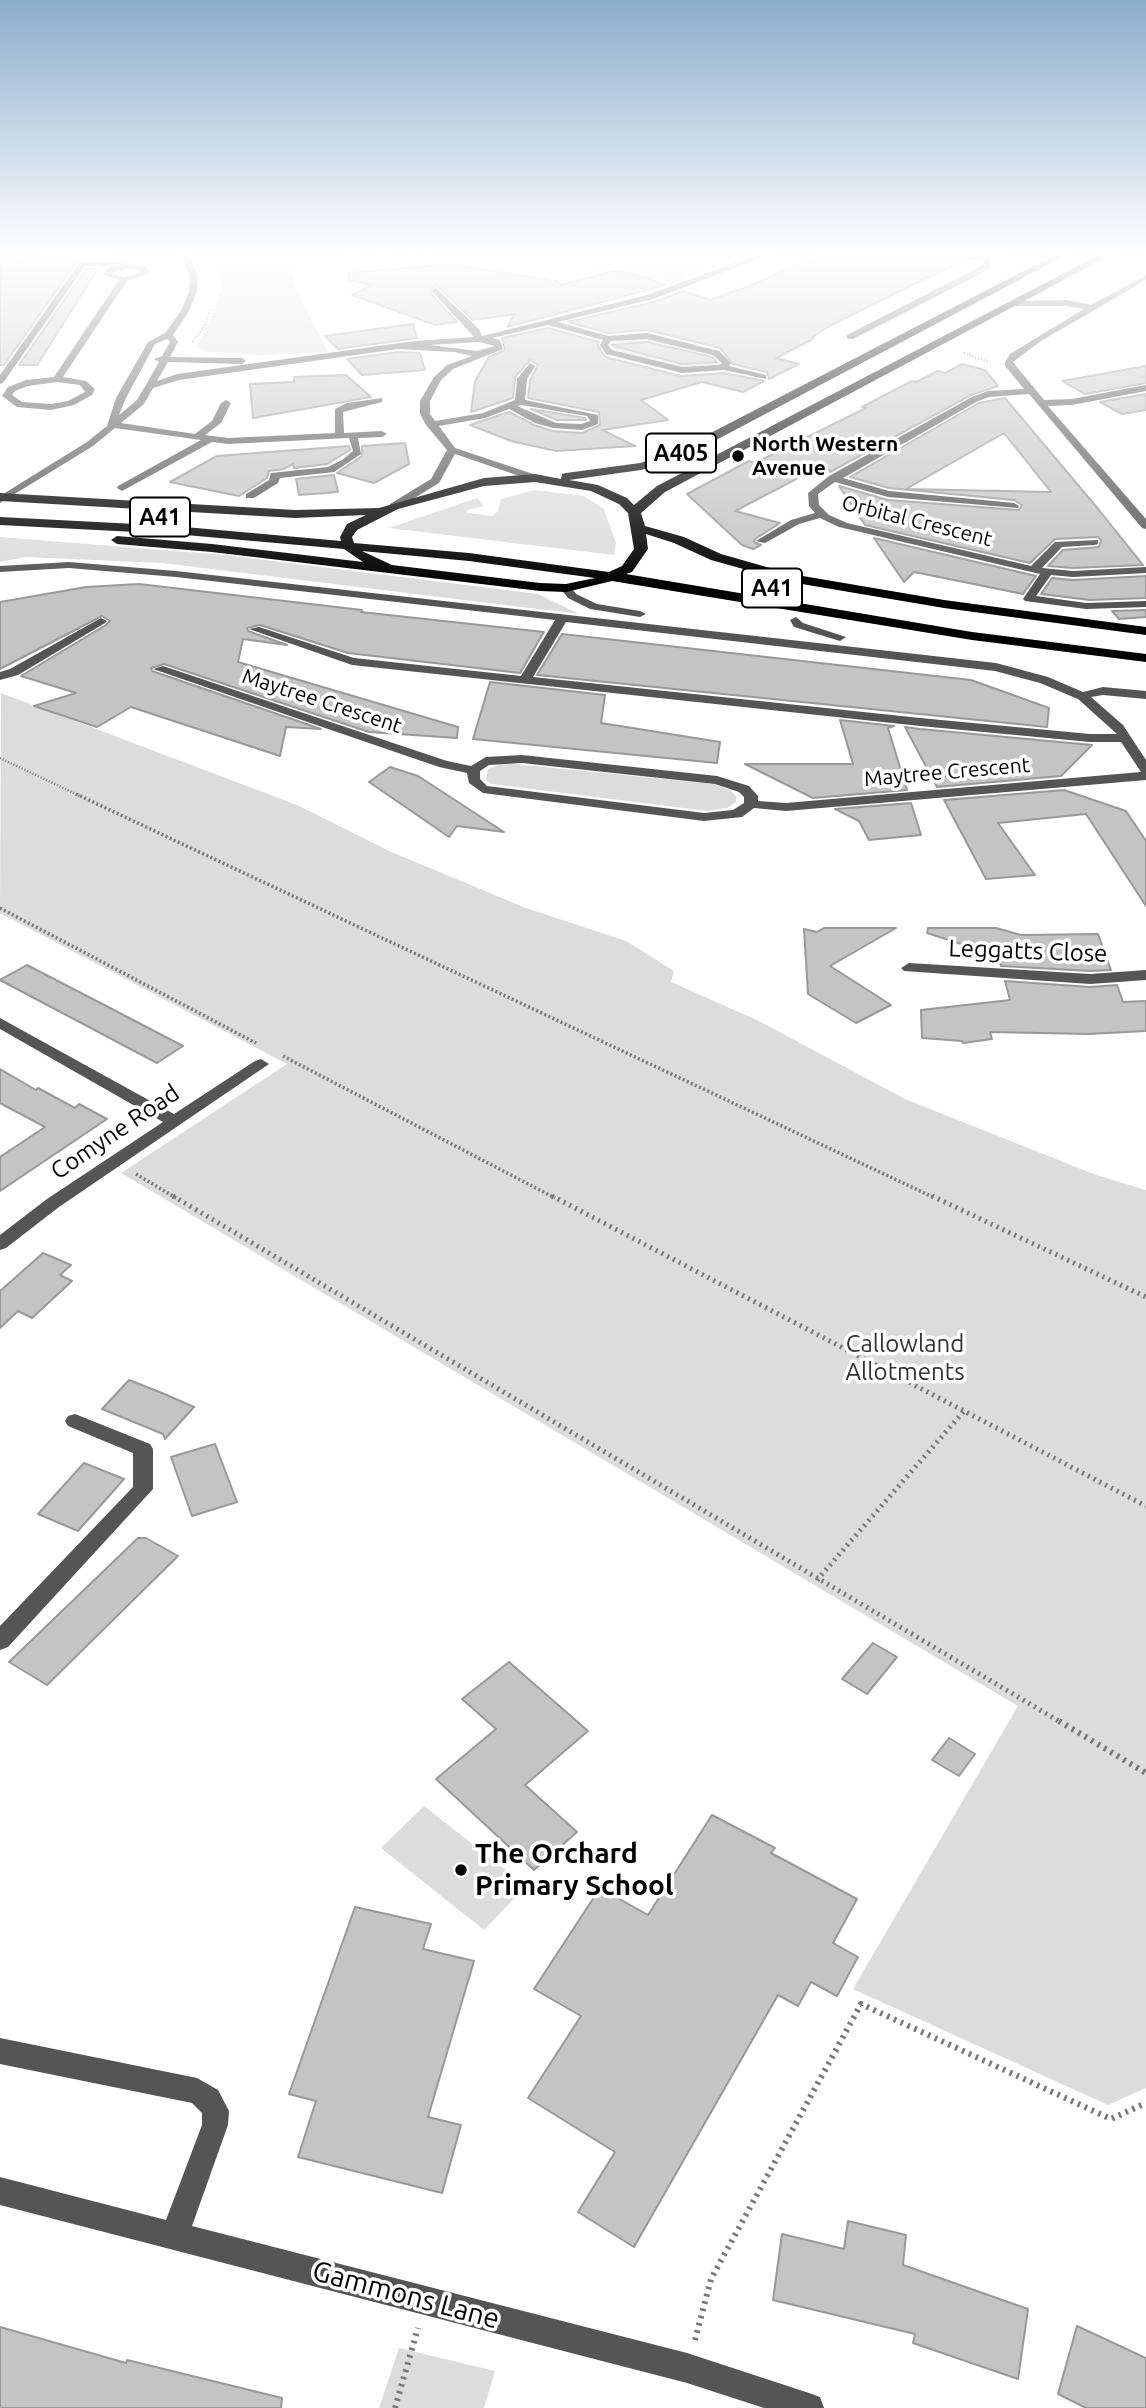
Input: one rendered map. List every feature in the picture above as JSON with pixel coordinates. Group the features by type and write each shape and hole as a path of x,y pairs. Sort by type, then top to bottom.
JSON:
{"highway":[{"name":"A405","path":"550,480 641,466 678,454 854,362"},
{"name":"A405","path":"634,512 661,489 903,362"},
{"path":"391,569 359,555 349,547 346,537 352,527 389,508 484,482 535,478 608,494 624,501 634,512 641,549 627,569 598,582 573,587"},
{"path":"0,498 295,514 389,508"},
{"name":"A41","path":"0,510 241,523 498,548 584,559 995,624 1146,644"},
{"name":"A41","path":"0,521 188,531 469,557 659,583 972,636 1146,658"},
{"path":"639,528 679,540 716,557 802,581 957,606 1146,631"},
{"path":"0,532 212,548 540,587 637,593 796,620 1146,671"}],"street":[{"path":"0,382 14,362"},
{"path":"57,379 68,362"},
{"path":"111,425 121,398 141,362"},
{"path":"0,498 21,488 90,444 141,402 162,362"},
{"path":"205,362 277,363"},
{"path":"148,387 177,377 282,362"},
{"path":"448,362 450,367"},
{"path":"462,362 450,367 430,390 425,401 425,414 431,425 452,450 535,478"},
{"path":"650,362 682,370 723,367 764,377"},
{"path":"723,367 727,362"},
{"path":"1011,362 1010,366 1145,524"},
{"path":"515,405 522,379 530,366"},
{"path":"0,389 11,389 36,380 57,379 83,383 90,389 89,393 72,403 29,407 8,400 6,396 11,389"},
{"path":"1042,403 1080,400 1146,388"},
{"name":"Orbital Crescent","path":"1031,391 988,394 975,399 833,478 813,494 814,506 821,514 860,530 1032,570 1146,570"},
{"path":"340,438 338,411 347,406 379,400"},
{"path":"195,438 216,423 226,403"},
{"path":"431,425 465,420 515,405 590,414 595,417 595,422 582,427 556,426 538,421 515,405"},
{"path":"111,425 208,440 340,438 382,434"},
{"path":"250,496 274,481 275,475 330,470 358,452 353,437"},
{"path":"122,488 208,440"},
{"path":"389,508 435,481 452,450"},
{"path":"833,478 888,494 1014,506"},
{"path":"761,541 795,522 821,514"},
{"path":"1032,570 1059,544 1094,542"},
{"path":"0,569 46,565 122,569 996,667 1044,680 1082,696 1117,724 1146,769"},
{"path":"1046,572 1029,599 1097,607 1146,604"},
{"path":"573,587 572,596 594,607 841,636"},
{"path":"524,681 563,617"},
{"path":"796,620 798,625 865,642 898,655"},
{"path":"0,676 14,672 102,621"},
{"path":"255,629 352,661 920,722 1090,738 1125,738"},
{"name":"Maytree Crescent","path":"159,669 444,764 473,770 472,776 477,785 510,794 704,817 737,814 751,804 786,807 1146,776"},
{"path":"1082,696 1103,691 1146,695"},
{"path":"473,770 486,761 522,758 718,780 744,789 751,796 751,804"},
{"name":"Leggatts Close","path":"909,968 1065,978 1146,975"},
{"path":"0,1023 175,1122"},
{"name":"Comyne Road","path":"0,1244 53,1203 175,1122 262,1055"},
{"path":"0,1641 143,1489 143,1450 75,1421"},
{"path":"0,2051 197,2091 209,2099 216,2112 215,2125 175,2234"},
{"name":"Gammons Lane","path":"0,2191 687,2368 809,2408"}],"path":[{"path":"0,758 1146,1297"},
{"path":"0,908 262,1055"},
{"path":"276,1053 1146,1506"},
{"path":"115,1161 1146,1773"},
{"path":"817,1580 964,1411"},
{"path":"687,2368 711,2279 861,2004 1111,2119 1146,2103"},
{"path":"395,2408 425,2300"}],"green space":[{"path":"661,362 721,362 719,365 679,367"},
{"path":"535,490 584,496 604,509 616,543 614,555 389,528 477,498 484,506 468,510 467,513 492,516 498,511 501,499"},
{"path":"0,537 225,555 538,594 579,614 162,563 26,557 0,562"},
{"name":"Callowland Allotments","path":"1,693 297,805 389,851 526,908 626,941 674,971 671,982 759,1021 905,1099 1096,1175 1146,1190 1146,2088 1108,2105 853,1989 1018,1706 121,1173 287,1064 0,913"},
{"path":"504,763 714,784 731,791 736,796 736,802 727,808 707,811 491,784 486,779 488,769"},
{"path":"424,1806 526,1886 484,1930 381,1848"},
{"path":"399,2348 495,2371 484,2408 379,2408"}],"building":[{"path":"21,362 39,362 37,365 19,365"},
{"path":"350,362 423,362 425,370 362,375"},
{"path":"486,362 528,362 515,377 513,398 471,412 475,381"},
{"path":"534,362 626,362 681,376 724,373 764,381 743,392 702,382 641,400 668,420 602,430 635,446 556,451 511,441 470,425 509,412 553,431 582,433 600,425 599,412 528,398 530,380 538,365"},
{"path":"733,364 799,364 769,379 767,372"},
{"path":"962,364 985,370 998,386 971,395 830,472 825,464 735,511 780,523 755,539 754,542 761,545 753,549 742,545 687,494 749,461 755,463 866,408 862,407 912,381 916,382 938,371 945,373"},
{"path":"1146,366 1146,383 1085,394 1062,381"},
{"path":"346,375 371,397 253,418 250,384 294,382 294,377"},
{"path":"1146,394 1146,410 1122,414 1100,402"},
{"path":"1005,398 1143,565 1073,568 1048,566 1063,550 1099,547 1101,540 1098,537 1055,539 1030,563 865,525 839,486 888,500 1019,510 1022,505 1014,500 889,488 850,477 979,403","holes":["1004,433 1051,492 906,489"]},
{"path":"531,409 585,418 586,420 557,420"},
{"path":"405,443 409,464 374,483 337,473 362,456 362,446"},
{"path":"349,446 350,450 327,464 294,468 293,464 284,469 269,471 267,478 239,496 170,482 217,456"},
{"path":"334,475 338,492 299,495 296,479"},
{"path":"874,538 1036,576 1023,594 914,572 904,582"},
{"path":"1146,576 1146,598 1090,600 1041,594 1052,578 1073,580"},
{"path":"139,584 544,632 520,673 348,653 260,625 247,628 248,631 287,645 243,639 238,662 458,727 457,738 369,732 164,664 151,668 152,671 321,729 286,727 280,756 131,707 97,727 34,706 76,693 21,676 106,625 110,621 102,616 0,669 0,602 86,587"},
{"path":"1146,610 1146,617 1119,619 1112,611"},
{"path":"562,634 971,680 1049,708 1047,727 537,675"},
{"path":"490,682 605,695 601,723 720,742 717,763 473,739"},
{"path":"840,720 894,726 888,728 907,790 813,798 745,764 853,764"},
{"path":"905,727 1092,745 1061,776 937,787"},
{"path":"390,767 418,776 504,832 457,826 449,837 369,782"},
{"path":"1064,790 1126,811 1146,841 1146,906 1086,814 998,823 1035,875 986,879 944,800"},
{"path":"911,803 921,835 869,840 859,821 835,809"},
{"path":"824,928 896,928 830,966 891,1005 856,1023 808,994 804,929 817,932"},
{"path":"928,928 996,928 1021,935 1098,934 1111,970 1001,966 998,956 927,933"},
{"path":"27,965 183,1046 157,1063 0,980"},
{"path":"1005,981 1090,987 1117,985 1123,1002 1146,1001 1146,1031 1088,1034 990,1032 992,1039 963,1043 922,1038 921,1010 1010,1000"},
{"path":"0,1069 36,1090 38,1088 75,1108 79,1104 107,1119 0,1191 0,1157 45,1127 0,1103"},
{"path":"43,1253 71,1265 60,1275 72,1281 32,1318 18,1311 0,1328 0,1291"},
{"path":"129,1380 194,1407 165,1439 163,1434 102,1409"},
{"path":"215,1444 237,1502 192,1516 171,1457"},
{"path":"84,1463 124,1479 78,1531 38,1514"},
{"path":"138,1538 146,1538 178,1556 47,1685 9,1662"},
{"path":"873,1643 897,1657 867,1694 842,1679"},
{"path":"509,1662 588,1731 525,1785 577,1832 534,1870 436,1779 496,1729 462,1699"},
{"path":"949,1738 975,1754 959,1776 932,1760"},
{"path":"712,1815 775,1848 771,1853 857,1899 833,1943 858,1957 837,1996 811,1982 798,2006 778,1995 634,2247 578,2212 615,2152 528,2098 581,2016 534,1989 600,1888 648,1915"},
{"path":"355,1907 431,1924 423,1949 474,1961 428,2117 461,2125 442,2193 298,2157 316,2101 289,2094"},
{"path":"848,2221 906,2235 903,2265 1028,2309 1018,2379 913,2343 915,2334 773,2300 782,2234 844,2249"},
{"path":"1077,2326 1146,2358 1146,2408 1086,2408 1058,2394"},
{"path":"0,2327 126,2363 127,2360 282,2398 281,2408 0,2408"}],"place":[{"name":"North Western Avenue","path":"738,456"},
{"name":"The Orchard Primary School","path":"461,1870"}]}
